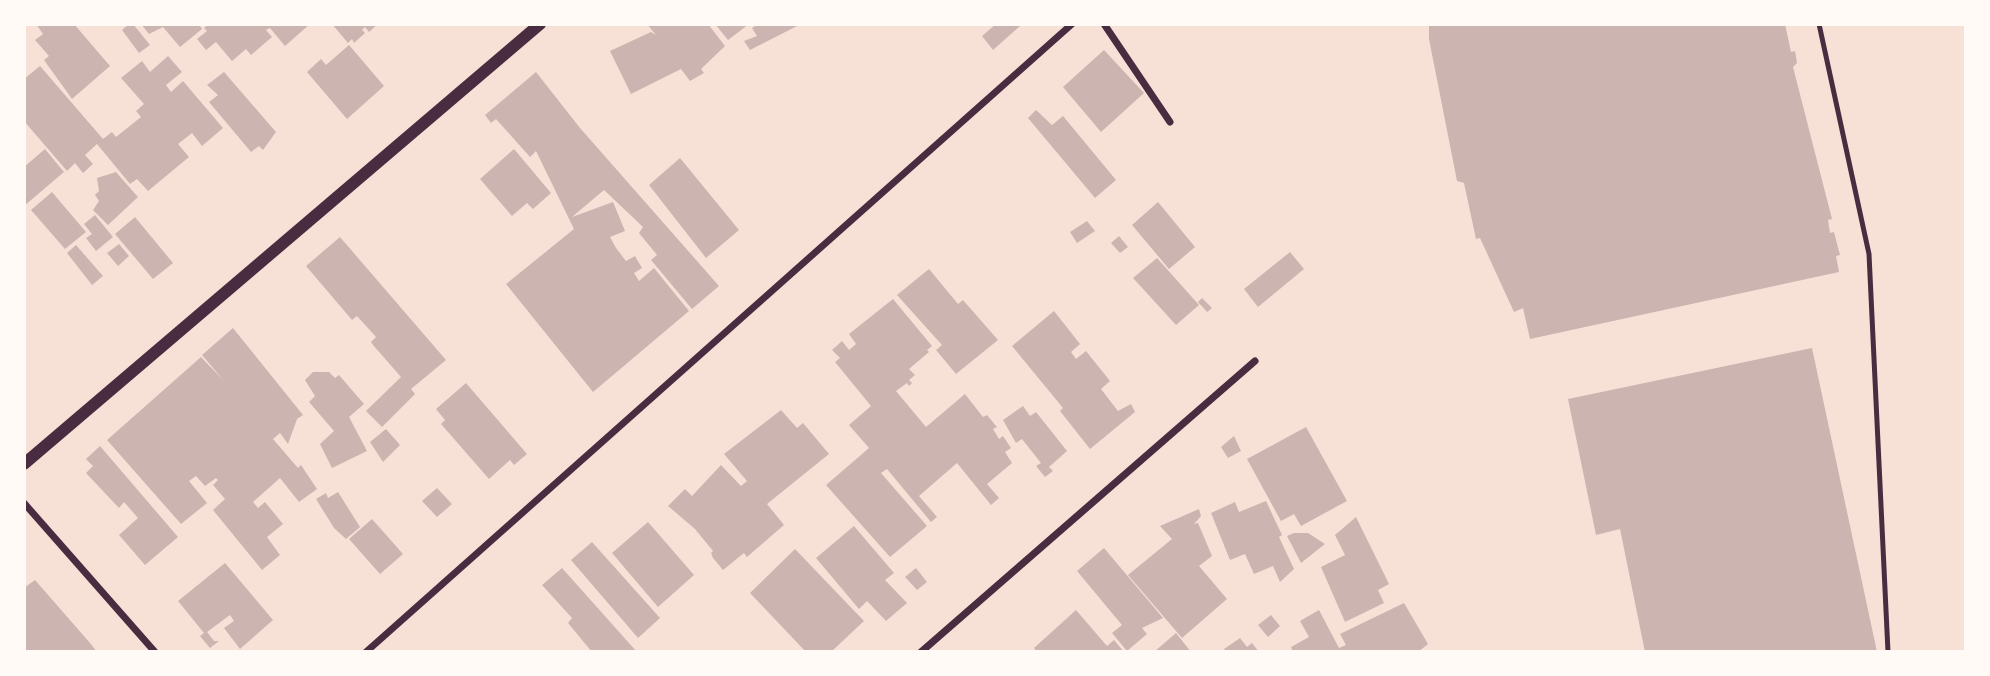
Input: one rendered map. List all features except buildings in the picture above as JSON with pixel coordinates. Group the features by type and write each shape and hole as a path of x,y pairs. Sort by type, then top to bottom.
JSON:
{"street":[{"path":"24,464 540,24"},
{"path":"366,652 1072,24"},
{"path":"1104,24 1170,122"},
{"path":"921,652 1255,361"},
{"path":"24,503 155,652"}],"lane":[{"path":"1819,24 1869,254 1888,652"}]}
